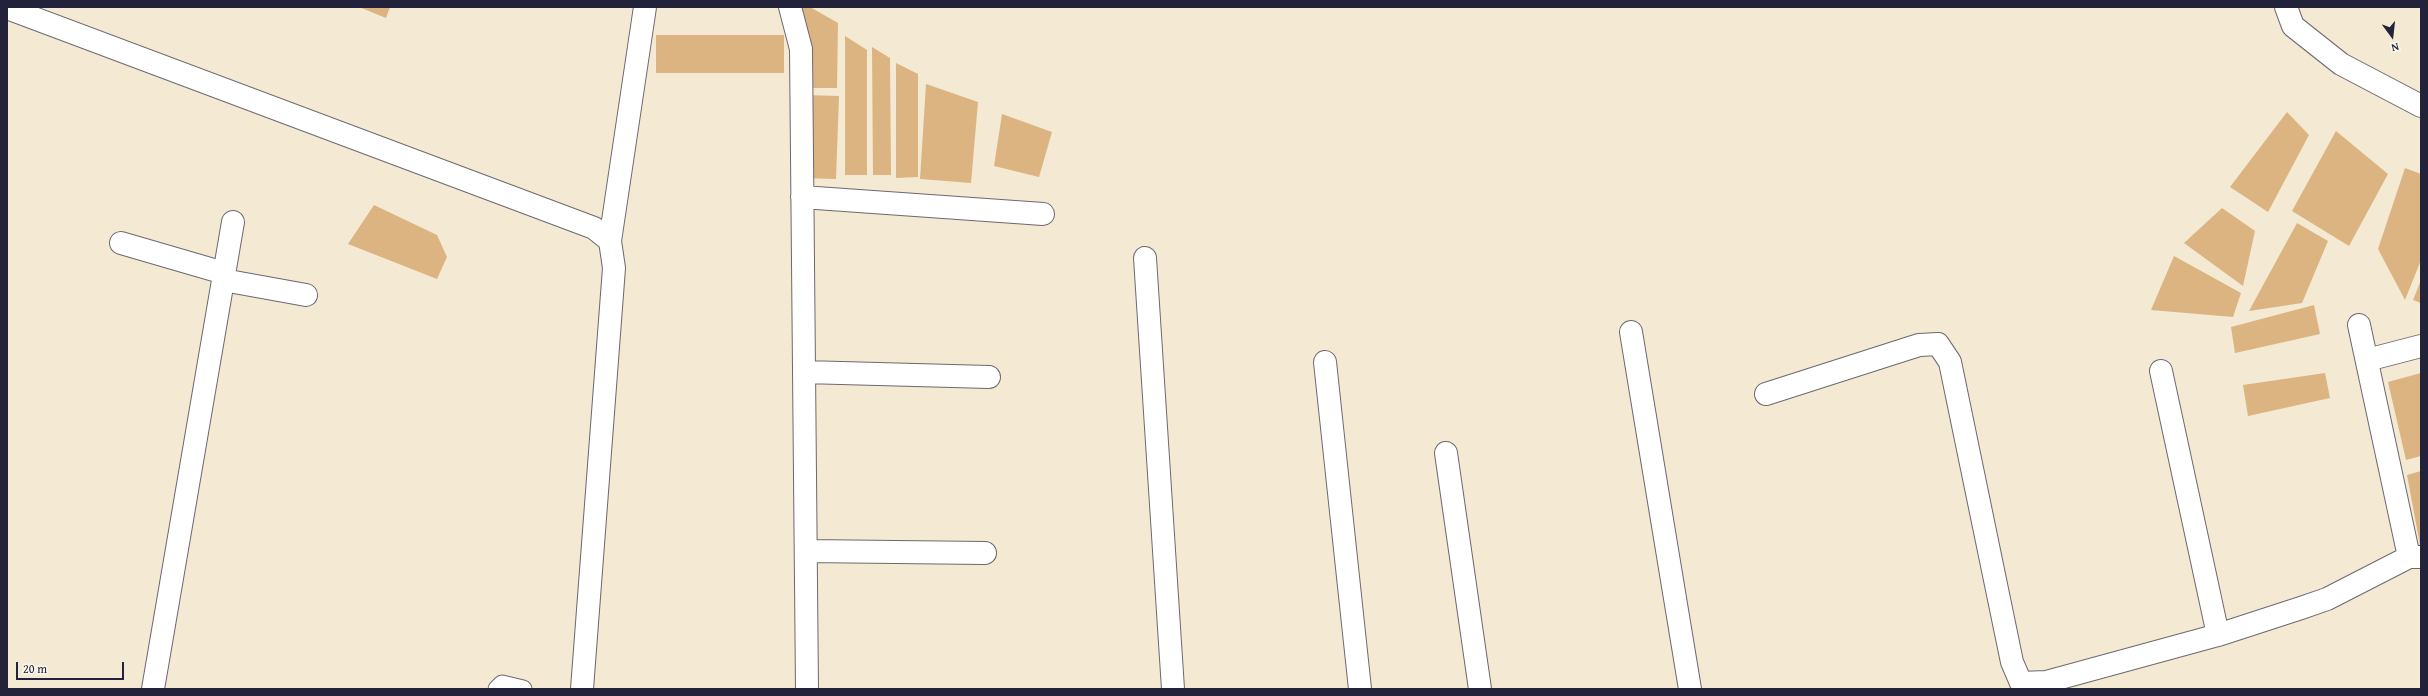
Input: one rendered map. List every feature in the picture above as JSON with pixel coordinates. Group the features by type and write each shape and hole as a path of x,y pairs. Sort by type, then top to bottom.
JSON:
{"street":[{"path":"582,689 614,268 610,241 644,7"},
{"path":"790,7 801,49 807,689"},
{"path":"2286,7 2293,26 2340,64 2421,106"},
{"path":"7,8 594,228 610,241"},
{"path":"802,197 1043,214"},
{"path":"153,689 233,222"},
{"path":"121,243 224,277 306,295"},
{"path":"1145,258 1173,689"},
{"path":"1766,394 1919,345 1938,344 1950,362 2012,662 2022,683 2046,682 2218,635 2327,599 2415,557 2359,325"},
{"path":"1632,332 1690,689"},
{"path":"2367,360 2421,346"},
{"path":"1325,362 1360,689"},
{"path":"2161,371 2218,635"},
{"path":"804,372 989,377"},
{"path":"1446,452 1480,689"},
{"path":"806,551 985,553"}],"lane":[{"path":"497,689 502,684 523,689"}],"building":[{"path":"359,7 390,7 386,18"},
{"path":"802,7 810,7 838,23 837,88 802,88"},
{"path":"656,35 784,35 784,73 656,73"},
{"path":"845,36 867,50 867,175 845,175"},
{"path":"872,47 890,58 891,175 873,175"},
{"path":"896,63 918,74 918,177 896,178"},
{"path":"926,84 978,102 971,183 920,179"},
{"path":"805,95 839,96 836,179 801,178"},
{"path":"2287,112 2309,135 2268,212 2230,187"},
{"path":"1002,114 1052,132 1039,177 994,166"},
{"path":"2336,131 2388,174 2349,246 2292,211"},
{"path":"2405,168 2421,174 2421,260 2405,300 2378,249"},
{"path":"374,205 437,235 447,257 437,279 348,244"},
{"path":"2222,208 2255,231 2243,286 2184,243"},
{"path":"2297,223 2328,241 2302,303 2249,311"},
{"path":"2174,256 2241,293 2233,317 2151,310"},
{"path":"2421,280 2421,303 2413,300"},
{"path":"2314,305 2320,334 2235,353 2231,327"},
{"path":"2325,373 2330,398 2248,416 2243,385"},
{"path":"2421,373 2421,456 2406,460 2388,382"},
{"path":"2421,471 2421,545 2420,545 2407,475"}]}
